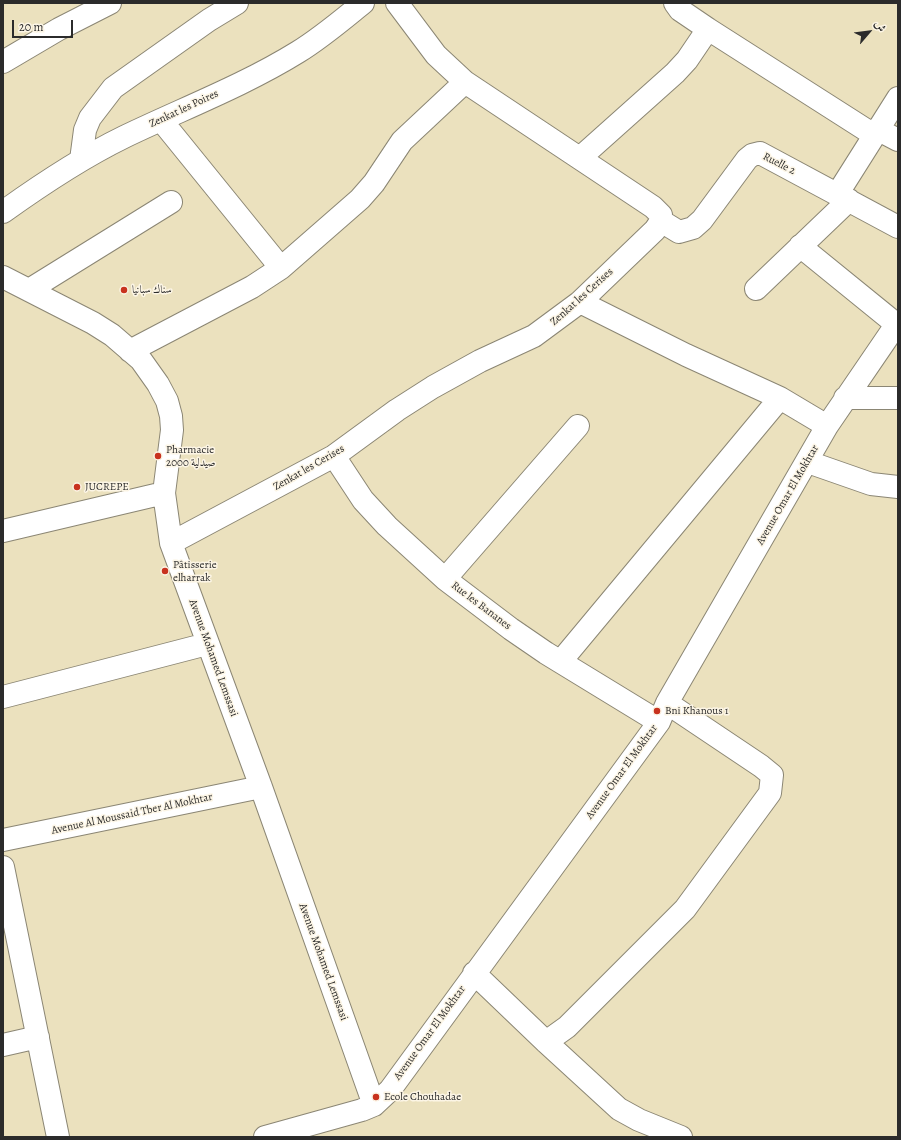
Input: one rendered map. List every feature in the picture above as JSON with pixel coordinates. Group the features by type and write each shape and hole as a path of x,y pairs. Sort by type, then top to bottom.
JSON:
{"street":[{"path":"3,62 58,29 110,3"},
{"path":"81,160 85,130 90,118 113,88 209,20 237,3"},
{"name":"Zenkat les Poires","path":"3,212 81,160 161,120 239,84 298,52 322,36 363,3"},
{"path":"675,3 680,10 708,29 875,132 898,140"},
{"path":"404,6 436,54 465,82 581,157 653,207 661,215 661,221"},
{"path":"581,157 675,73 708,29"},
{"path":"130,351 252,287 281,268 360,199 374,183 410,133 465,82"},
{"path":"756,289 800,246 844,196 875,132 898,98"},
{"path":"161,120 281,268"},
{"name":"Ruelle 2","path":"661,221 679,232 693,228 702,220 747,159 757,153 764,155 813,182 844,196 898,227"},
{"path":"29,290 171,202"},
{"name":"Zenkat les Cerises","path":"171,543 334,456 397,410 421,395 480,361 534,336 580,302 655,230 661,221"},
{"path":"800,246 894,333"},
{"name":"Avenue Mohamed Lemssasi","path":"3,277 93,323 112,335 141,360 158,384 167,401 171,416 172,430 164,493 171,543 374,1105"},
{"path":"580,302 686,355 780,398 828,426"},
{"name":"Avenue Omar El Mokhtar","path":"265,1137 374,1105 390,1090 663,712 845,398 894,333"},
{"path":"561,661 780,398"},
{"path":"845,398 898,398"},
{"path":"445,579 578,426"},
{"name":"Rue les Bananes","path":"334,456 363,500 387,526 445,579 511,629 561,661 663,712 761,766 772,775 770,793 685,909 567,1027 546,1042"},
{"path":"808,462 871,484 898,487"},
{"path":"3,531 164,493"},
{"path":"3,697 208,644"},
{"name":"Avenue Al Moussaid Tber Al Mokhtar","path":"3,840 260,787"},
{"path":"3,867 58,1137"},
{"path":"474,973 619,1109 639,1120 681,1137"},
{"path":"3,1045 38,1037"}],"place":[{"name":"سناك سبانيا","path":"124,290"},
{"name":"Pharmacie 2000 صيدلية","path":"158,456"},
{"name":"JUCREPE","path":"77,487"},
{"name":"Pâtisserie elharrak","path":"165,571"},
{"name":"Bni Khanous 1","path":"657,711"},
{"name":"Ecole Chouhadae","path":"376,1097"}]}
